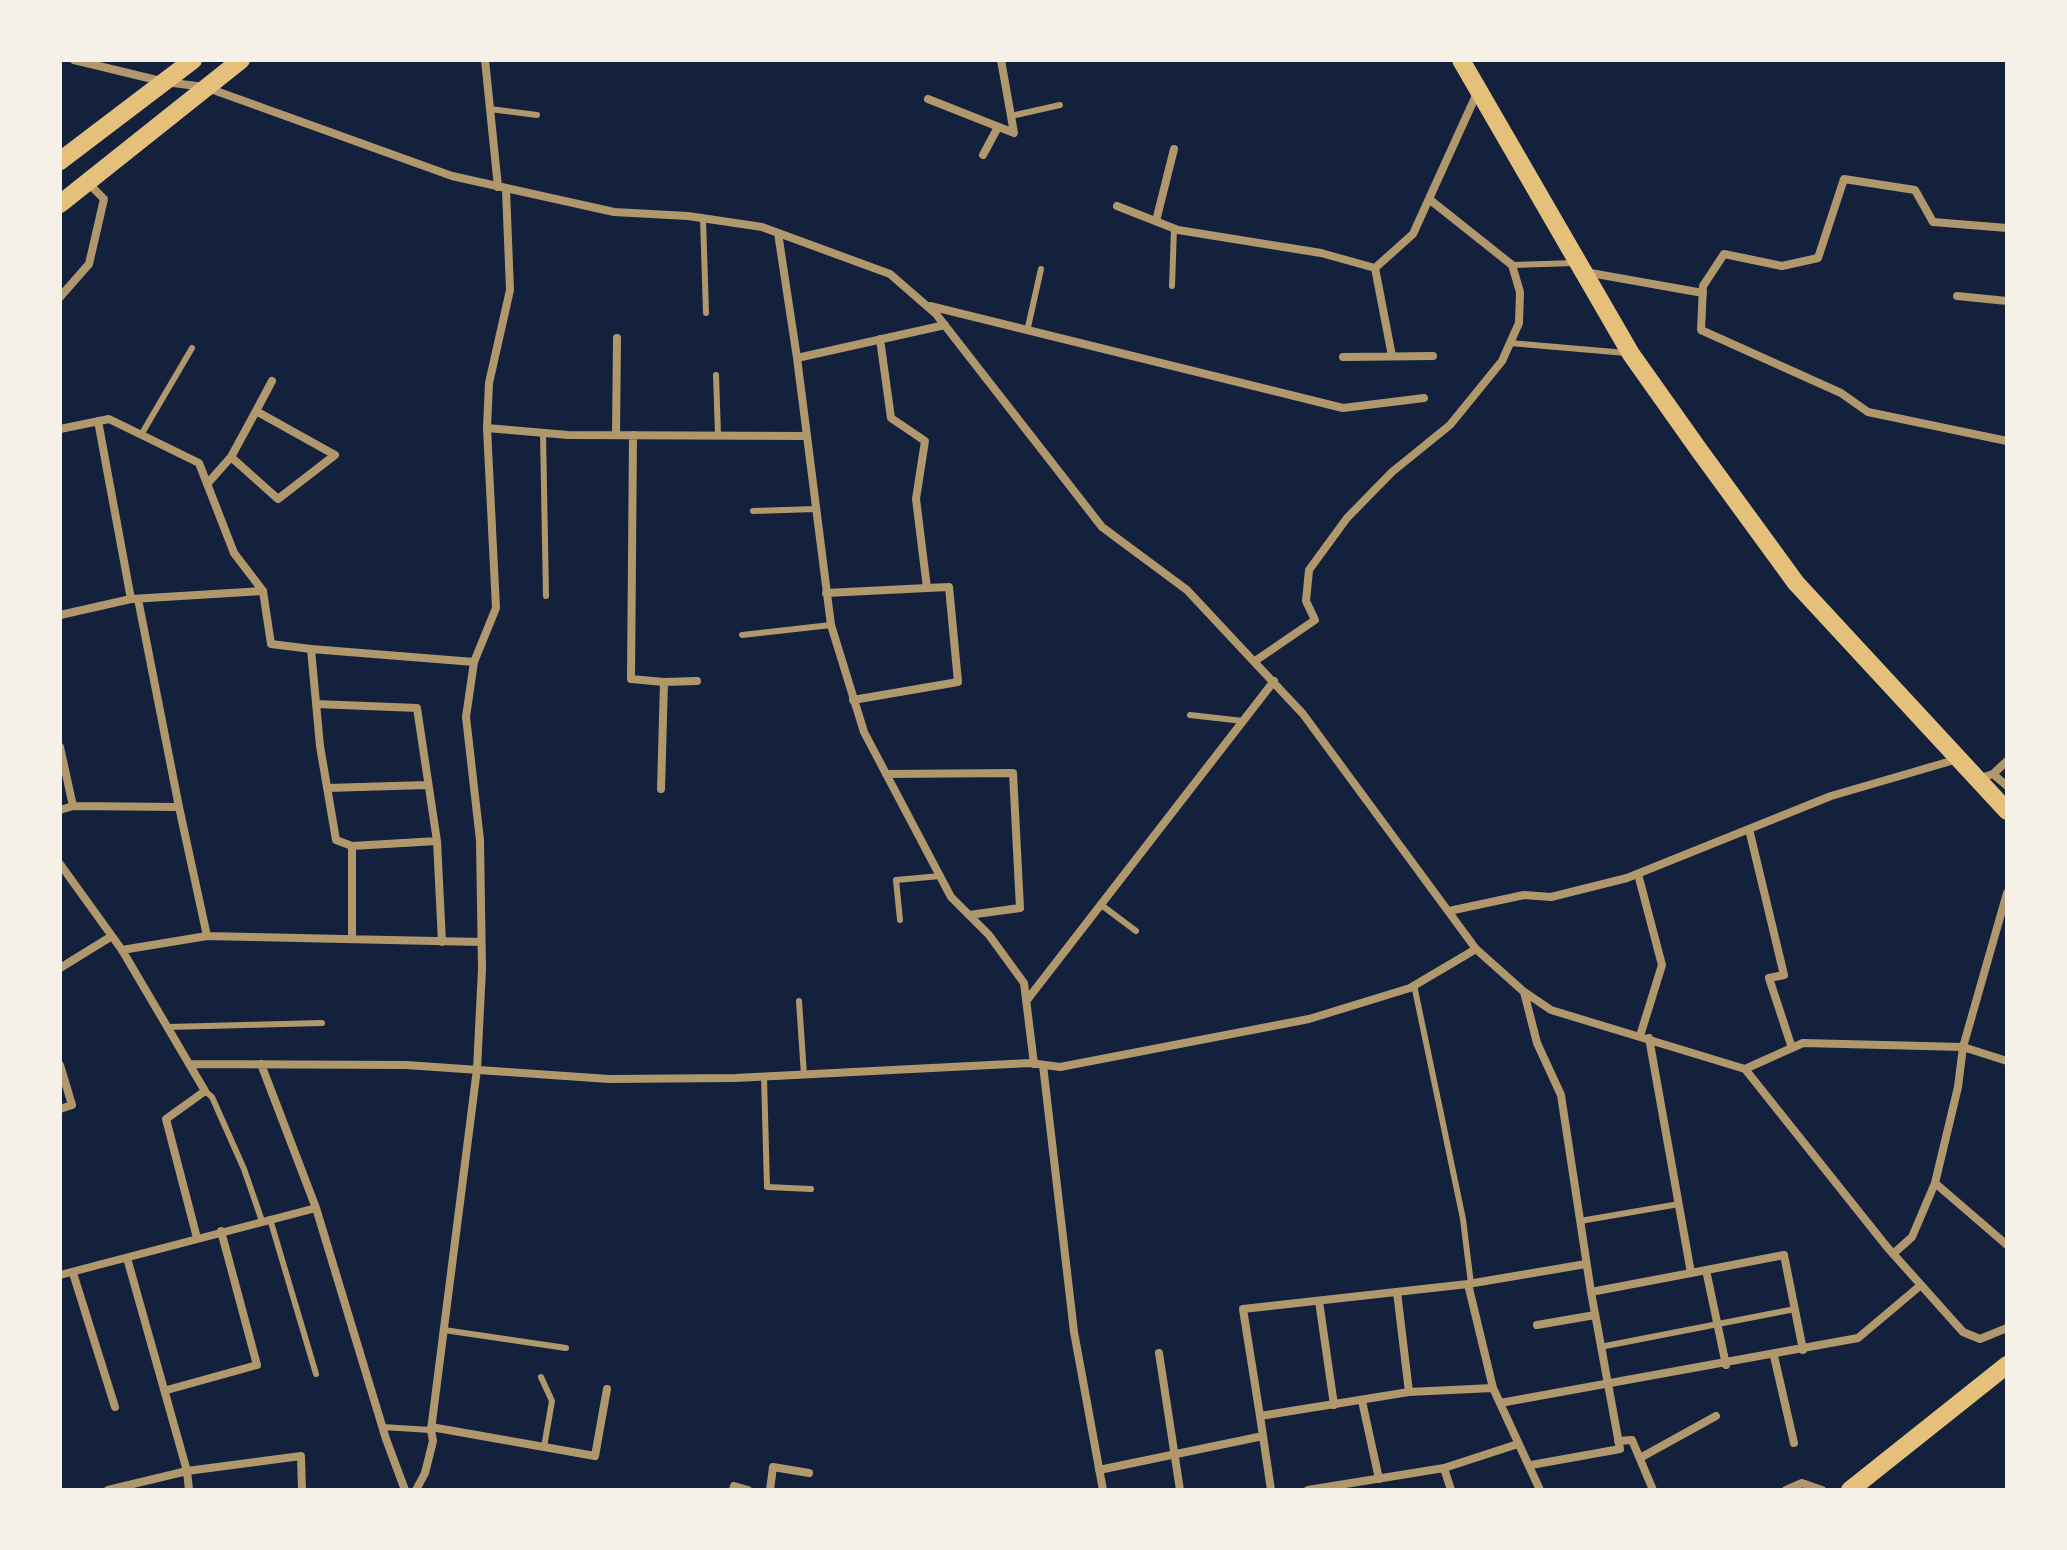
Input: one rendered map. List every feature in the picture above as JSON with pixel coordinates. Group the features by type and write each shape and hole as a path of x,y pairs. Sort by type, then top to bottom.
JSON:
{"main road":[{"path":"60,161 193,60"},
{"path":"60,204 241,60"},
{"path":"1461,60 1631,354 1796,583 1959,759 1985,777 2007,811"},
{"path":"1850,1490 2007,1365"}],"street":[{"path":"74,60 165,82 205,87 452,176 614,212 703,218 762,227 890,274 945,325 1102,527 1187,590 1303,714 1476,949 1523,991 1551,1010 1745,1069 1893,1254 1963,1332 1980,1339 2007,1328"},
{"path":"416,1490 425,1473 433,1441 431,1429 477,1069 480,840 466,717 474,662 496,608 487,428 489,383 510,290 502,189 485,60"},
{"path":"928,99 1014,133 1001,60"},
{"path":"1375,268 1413,234 1478,91"},
{"path":"983,155 998,127"},
{"path":"1156,221 1174,149"},
{"path":"2007,228 1933,222 1915,190 1844,179 1818,258 1782,266 1724,254 1703,286 1701,330 1841,393 1868,412 2007,441"},
{"path":"60,297 89,264 104,199 88,183"},
{"path":"1255,661 1315,620 1306,601 1309,570 1347,518 1374,490 1450,425 1502,361 1519,323 1520,292 1512,265 1429,199"},
{"path":"1117,206 1174,228 1321,253 1375,268"},
{"path":"778,233 831,625 853,700 886,774 951,897 989,935 1024,983 1039,1064 1074,1332 1103,1490"},
{"path":"1375,268 1392,356"},
{"path":"1581,268 1703,293"},
{"path":"1957,296 2007,301"},
{"path":"926,305 1028,327 1343,408 1424,398"},
{"path":"797,358 945,325"},
{"path":"616,435 617,338"},
{"path":"880,339 891,418 925,441 916,499 927,588"},
{"path":"1343,357 1433,356"},
{"path":"207,484 231,457 272,381"},
{"path":"231,457 278,499 335,455 256,411"},
{"path":"60,429 109,419 199,463 234,553 263,591 271,644 474,662"},
{"path":"98,421 207,936"},
{"path":"487,428 616,435 807,436"},
{"path":"633,435 631,679 697,681"},
{"path":"826,593 949,587 958,682 853,700"},
{"path":"60,615 134,599 263,591"},
{"path":"311,649 336,840 352,846 437,841"},
{"path":"1027,1000 1274,681"},
{"path":"661,789 664,682"},
{"path":"316,704 417,708 437,841 442,942"},
{"path":"60,747 73,806"},
{"path":"1449,911 1524,895 1551,897 1638,874 1831,796 1959,759"},
{"path":"1985,777 2007,761"},
{"path":"886,774 1013,773 1020,908 969,915"},
{"path":"1985,777 2007,779"},
{"path":"1985,777 2007,786"},
{"path":"327,788 427,785"},
{"path":"60,810 73,806 179,807"},
{"path":"1749,829 1784,975 1769,978 1792,1048"},
{"path":"352,846 352,939"},
{"path":"60,864 122,950 205,1091 166,1119 197,1238"},
{"path":"1638,874 1662,965 1645,1037 1691,1273"},
{"path":"1893,1254 1912,1237 1935,1183 1958,1087 1963,1047 2007,893"},
{"path":"60,968 112,936"},
{"path":"122,950 207,936 481,942"},
{"path":"189,1064 477,1069 609,1079 764,1077 1039,1064 1060,1067 1309,1019 1414,985 1476,949"},
{"path":"1523,991 1537,1043 1561,1095 1586,1264 1620,1449 1531,1465"},
{"path":"1745,1069 1803,1043 1963,1047 2007,1061"},
{"path":"261,1064 316,1208 382,1427 405,1490"},
{"path":"60,1065 72,1105 60,1109"},
{"path":"1935,1183 2007,1245"},
{"path":"60,1275 316,1208"},
{"path":"167,1390 257,1365 221,1231"},
{"path":"1591,1292 1784,1255 1803,1350"},
{"path":"127,1258 167,1390 189,1490"},
{"path":"1271,1490 1243,1309 1469,1284 1586,1264"},
{"path":"1706,1270 1726,1365"},
{"path":"73,1273 115,1407"},
{"path":"1469,1284 1493,1388 1540,1490"},
{"path":"1500,1403 1726,1365 1858,1338 1921,1285"},
{"path":"1397,1292 1409,1392"},
{"path":"1319,1301 1334,1405"},
{"path":"1537,1325 1595,1315"},
{"path":"1159,1353 1180,1490"},
{"path":"1774,1356 1794,1443"},
{"path":"1260,1416 1409,1392 1493,1388"},
{"path":"431,1429 595,1456 607,1389"},
{"path":"1362,1401 1379,1479"},
{"path":"1640,1458 1716,1416"},
{"path":"1099,1470 1263,1436"},
{"path":"1618,1441 1632,1440 1653,1490"},
{"path":"1308,1490 1345,1487 1444,1468 1518,1444"},
{"path":"108,1490 187,1471 301,1456 302,1490"},
{"path":"770,1490 773,1467 809,1473"},
{"path":"1444,1468 1451,1490"},
{"path":"1786,1490 1802,1483 1822,1490"},
{"path":"733,1490 734,1486 748,1490"}],"lane":[{"path":"1011,116 1060,105"},
{"path":"490,109 537,115"},
{"path":"703,218 706,313"},
{"path":"1172,286 1174,228"},
{"path":"1512,265 1581,268"},
{"path":"1028,327 1041,269"},
{"path":"1510,343 1631,354"},
{"path":"141,435 192,348"},
{"path":"716,375 718,435"},
{"path":"543,433 546,596"},
{"path":"753,511 816,509"},
{"path":"742,635 831,625"},
{"path":"1190,715 1243,721"},
{"path":"900,920 896,880 940,876"},
{"path":"1100,904 1136,931"},
{"path":"1414,985 1463,1219 1469,1284"},
{"path":"799,1001 804,1075"},
{"path":"168,1027 322,1023"},
{"path":"764,1077 767,1187 811,1189"},
{"path":"205,1091 212,1097 266,1220 316,1374"},
{"path":"1580,1221 1679,1204"},
{"path":"1600,1347 1795,1309"},
{"path":"444,1330 566,1348"},
{"path":"541,1377 552,1401 544,1447"},
{"path":"382,1427 431,1429"}]}
